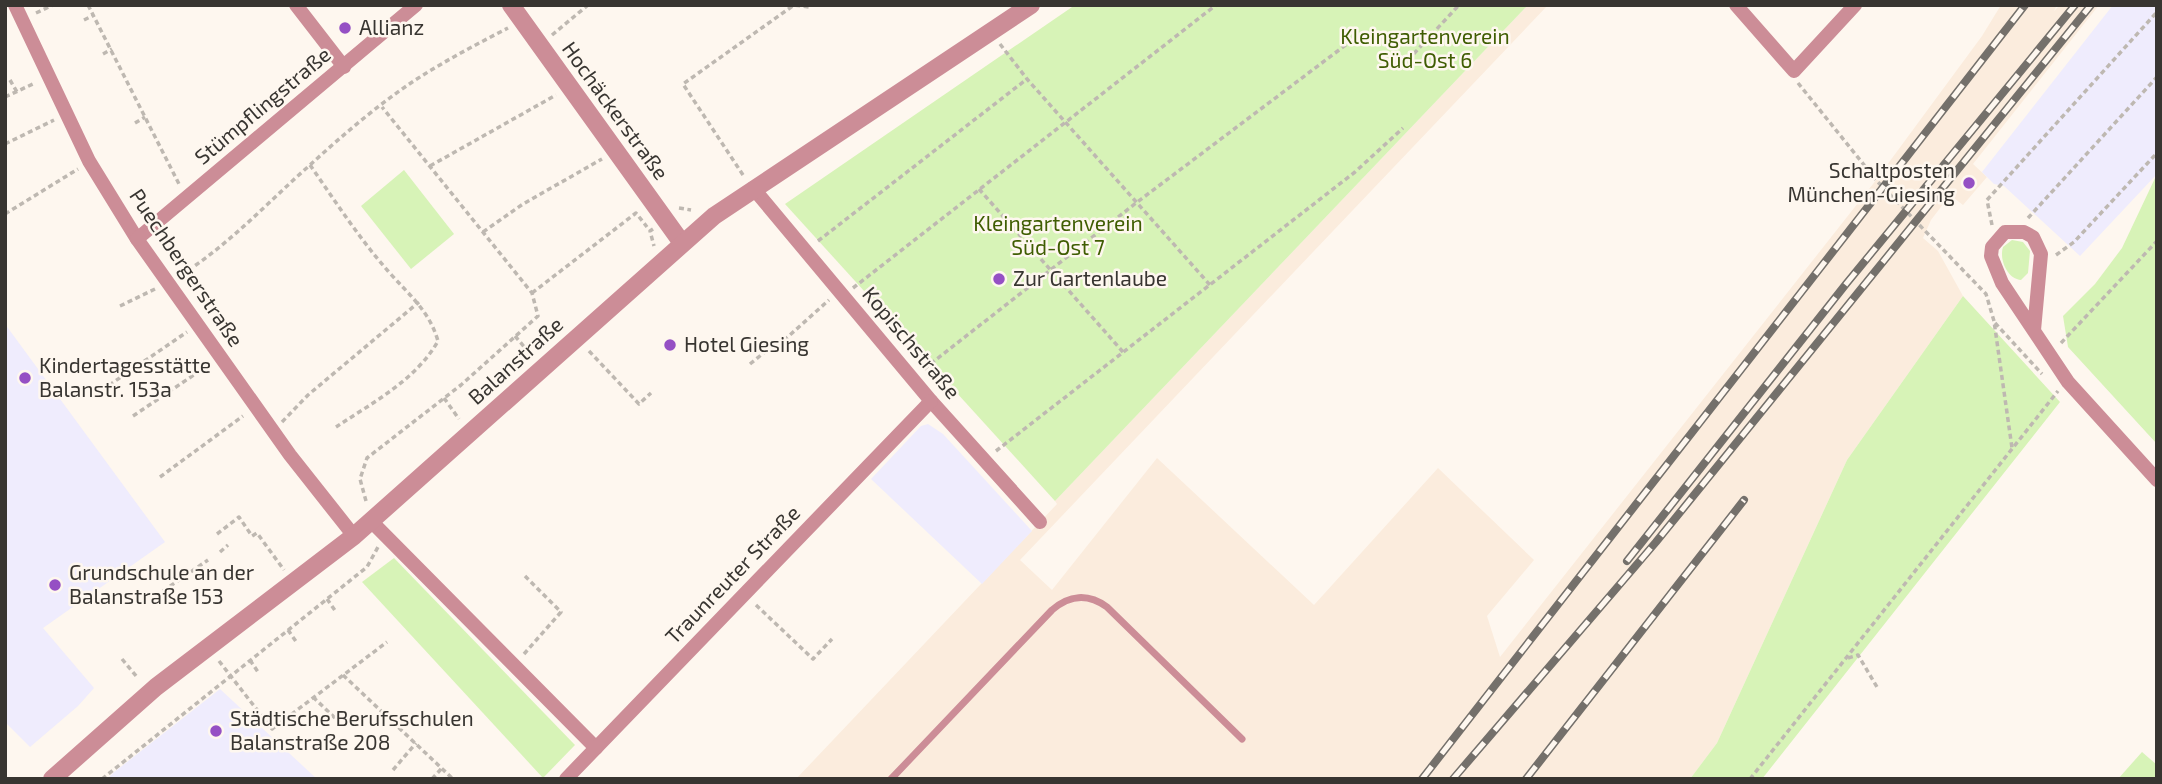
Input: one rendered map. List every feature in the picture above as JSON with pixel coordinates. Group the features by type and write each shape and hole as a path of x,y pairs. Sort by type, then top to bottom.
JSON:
{"street":[{"name":"Puechbergerstraße","path":"15,5 89,161 137,239 274,431 354,536"},
{"path":"296,5 344,67"},
{"name":"Stümpflingstraße","path":"137,239 416,5"},
{"name":"Balanstraße","path":"52,779 156,687 371,522 682,243 747,181 1031,5"},
{"path":"1736,5 1794,71 1855,5"},
{"name":"Hochäckerstraße","path":"517,13 682,243"},
{"name":"Kopischstraße","path":"747,181 931,401 1040,523"},
{"path":"2034,330 2041,254 2033,237 2015,230 1998,238 1991,256 1994,271 2068,382 2157,480"},
{"name":"Traunreuter Straße","path":"566,779 743,592 931,401"},
{"path":"371,522 596,748"}],"lane":[{"path":"891,779 1052,610 1074,597 1092,599 1107,607 1242,739"}],"path":[{"path":"88,5 129,82 185,199"},
{"path":"540,45 588,5"},
{"path":"747,181 683,84 794,5 808,7"},
{"path":"857,284 1216,5"},
{"path":"1408,60 1459,5"},
{"path":"1998,238 1987,200 2157,12"},
{"path":"120,306 169,283 209,258 256,219 310,165 382,107 427,72 517,13"},
{"path":"84,20 94,15"},
{"path":"991,31 1027,79 1210,285"},
{"path":"930,364 1136,203 1347,44"},
{"path":"103,54 112,49"},
{"path":"1794,71 1800,88 1877,181 1986,294 1994,321 2012,449"},
{"path":"5,97 48,76"},
{"path":"2028,218 2157,77"},
{"path":"818,241 1027,79"},
{"path":"10,80 16,92"},
{"path":"122,86 129,82"},
{"path":"430,166 570,87"},
{"path":"366,501 360,479 367,458 444,398 538,316 532,293 382,107"},
{"path":"5,144 65,114"},
{"path":"135,123 146,117"},
{"path":"1003,444 1355,172 1403,128"},
{"path":"15,129 19,137"},
{"path":"483,232 543,192 616,151"},
{"path":"2040,265 2074,242 2157,153"},
{"path":"5,214 89,161"},
{"path":"310,165 388,271 419,302 433,324 438,341 431,353 394,388 337,427"},
{"path":"979,189 1123,352"},
{"path":"532,293 636,214 650,231"},
{"path":"2057,347 2157,241"},
{"path":"750,363 766,351 772,351 839,290"},
{"path":"274,431 308,396 419,302"},
{"path":"1750,779 2058,391 1994,321"},
{"path":"102,390 198,325"},
{"path":"515,336 531,355"},
{"path":"589,351 639,404 651,393"},
{"path":"133,415 221,357"},
{"path":"444,398 459,419"},
{"path":"160,477 256,406"},
{"path":"216,534 239,517 252,536 257,533 293,581"},
{"path":"102,779 367,566 385,537"},
{"path":"220,552 228,545"},
{"path":"163,591 208,560"},
{"path":"513,666 561,612 525,576"},
{"path":"743,592 813,659 832,639"},
{"path":"327,599 336,612"},
{"path":"288,630 296,643"},
{"path":"219,661 272,729 387,642"},
{"path":"1846,658 1857,655 1877,687"},
{"path":"122,659 137,677"},
{"path":"250,659 258,672"},
{"path":"343,675 453,779"},
{"path":"313,698 336,719"},
{"path":"393,770 416,743"},
{"path":"432,779 442,768"}],"shaded area":[{"path":"1528,5 1548,5 1020,560 1052,590 1157,458 1314,605 1438,468 1534,560 1487,616 1500,657 1873,184 1982,36 2001,5 2057,5 2054,11 2060,5 2099,5 1973,164 1987,177 1963,205 1950,195 1931,220 1923,238 1938,251 1963,296 1847,460 1717,743 1690,779 796,779 1057,504 1055,501"},
{"path":"2113,5 2157,5 2157,174 2080,256 2004,186 1994,184 1982,172"},
{"name":"Grundschule an der Balanstraße 153","path":"5,324 165,542 43,628 94,688 78,706 30,747 5,722"},
{"path":"928,424 943,434 1032,531 982,584 871,479 921,426"},
{"name":"Städtische Berufsschulen Balanstraße 208","path":"220,689 317,779 107,779 113,773"}],"green space":[{"name":"Kleingartenverein Süd-Ost 7","path":"1075,5 1528,5 1055,501 785,204"},
{"path":"404,170 454,234 411,269 361,206"},
{"path":"2157,174 2157,444 2068,347 2063,316 2095,284 2122,248"},
{"path":"2012,240 2023,242 2030,251 2028,273 2021,280 2008,272 2003,262 2003,247"},
{"path":"1963,296 2060,402 1762,779 1690,779 1717,743 1847,460"},
{"path":"394,558 575,745 543,778 362,582"},
{"path":"2142,752 2157,765 2157,779 2118,779"}],"railway":[{"path":"1422,779 2025,5"},
{"path":"1627,561 1846,284 2075,5"},
{"path":"1453,779 1656,542 2091,5"},
{"path":"1526,779 1744,500"}],"place":[{"name":"Allianz","path":"345,28"},
{"name":"Schaltposten München-Giesing","path":"1969,183"},
{"name":"Zur Gartenlaube","path":"999,279"},
{"name":"Hotel Giesing","path":"670,345"},
{"name":"Kindertagesstätte Balanstr. 153a","path":"25,378"},
{"name":"Grundschule an der Balanstraße 153","path":"55,585"},
{"name":"Städtische Berufsschulen Balanstraße 208","path":"216,731"}],"park label":[{"name":"Kleingartenverein Süd-Ost 6","path":"1425,49"}]}
